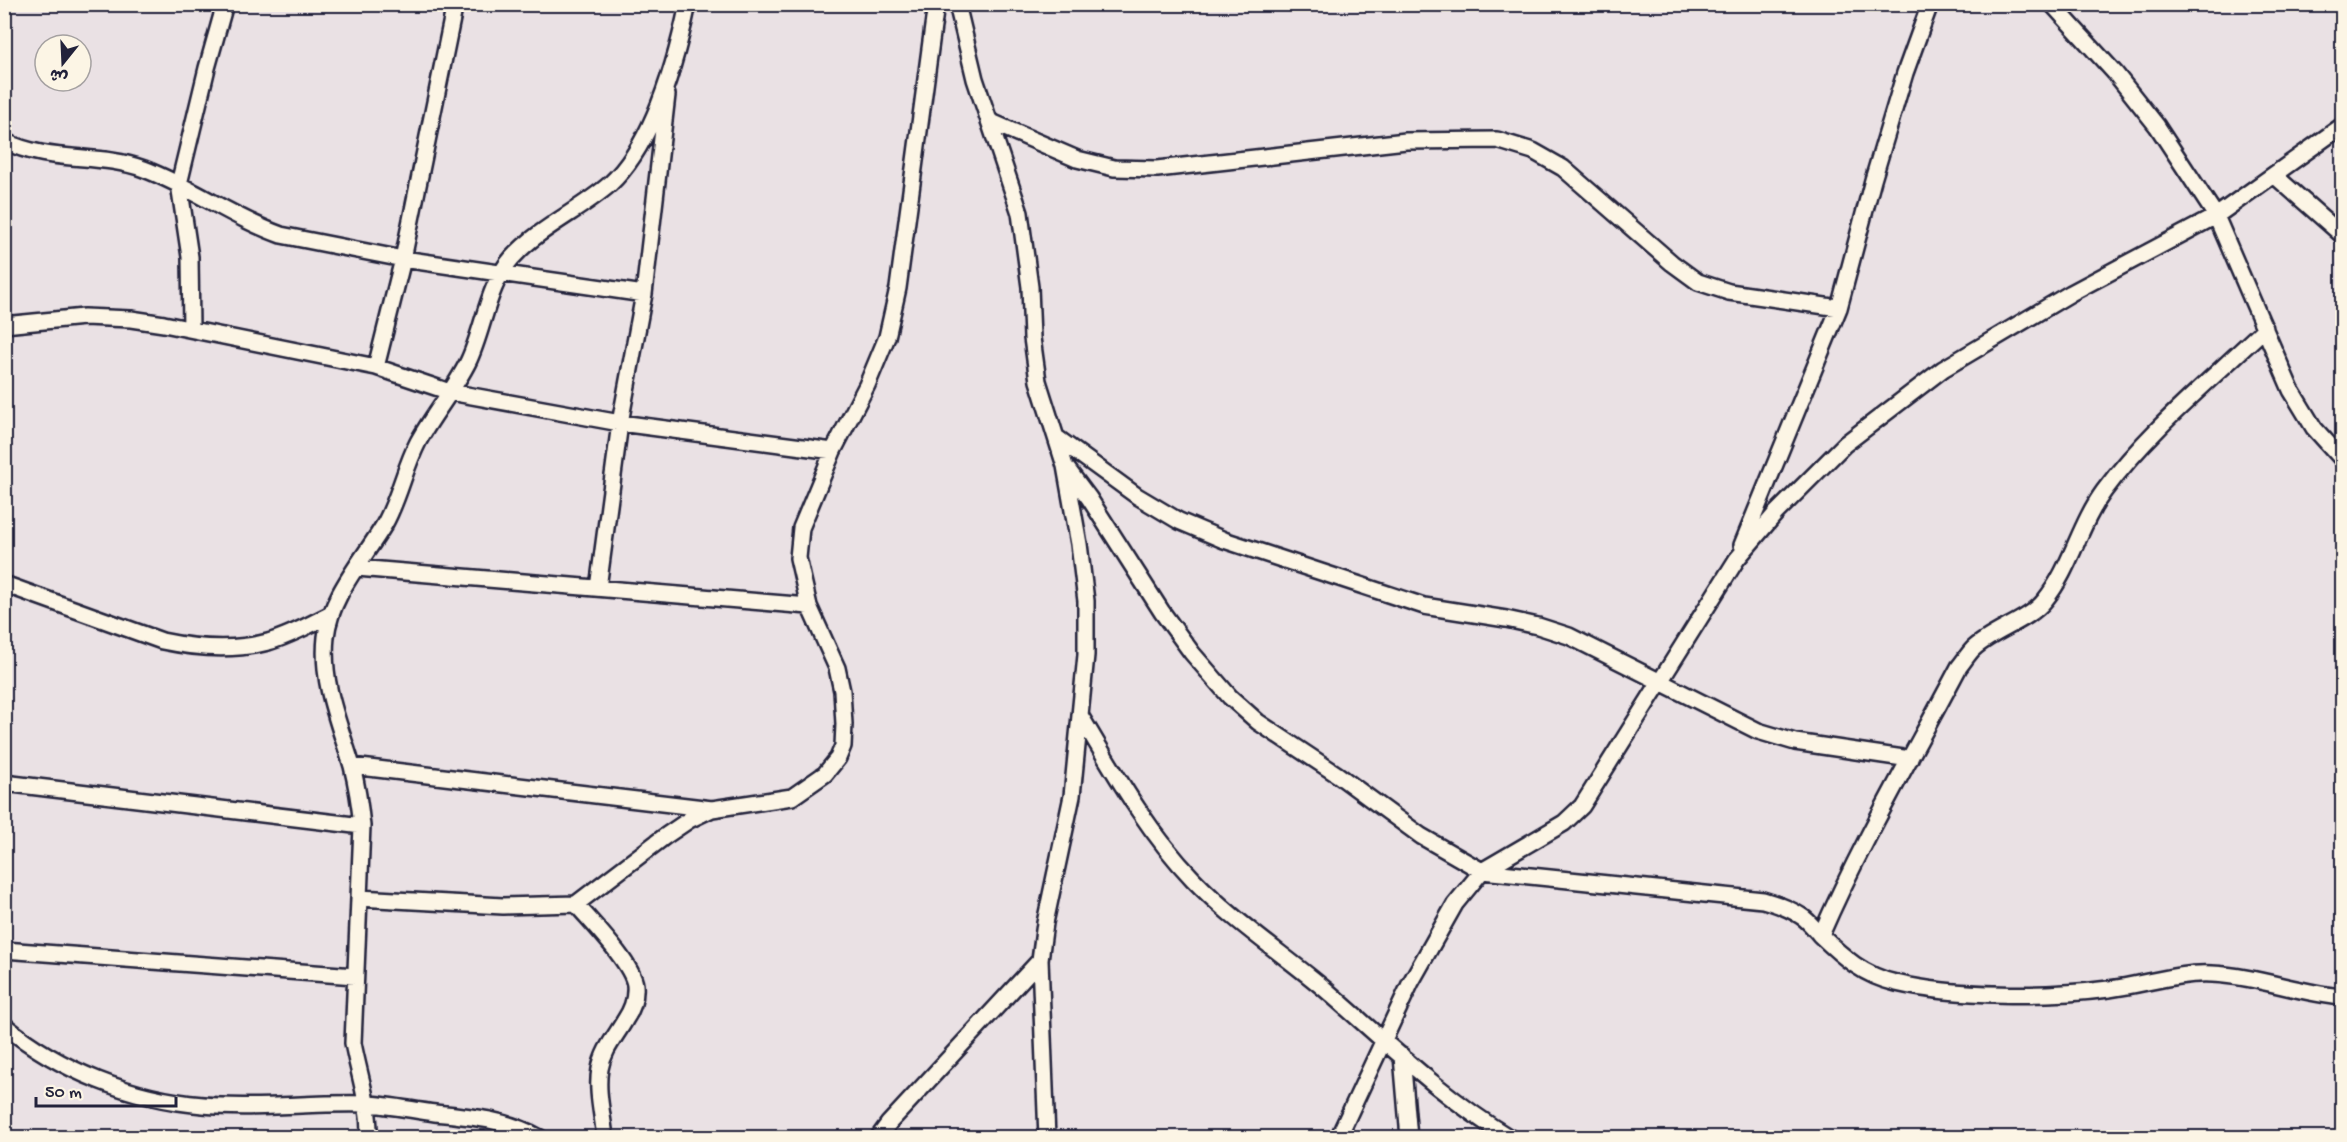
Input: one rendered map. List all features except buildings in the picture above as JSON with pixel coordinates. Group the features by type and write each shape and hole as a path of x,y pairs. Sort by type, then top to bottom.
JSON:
{"street":[{"path":"191,330 190,257 179,184 225,4"},
{"path":"376,367 403,259 455,4"},
{"path":"598,588 620,423 644,294 669,78 688,4"},
{"path":"352,766 712,809 792,797 825,774 838,758 843,746 844,724 840,680 837,668 809,606 798,558 801,528 833,451 867,385 889,327 898,288 936,4"},
{"path":"957,4 975,79 1020,213 1030,287 1032,338 1038,381 1065,465 1079,544 1086,602 1086,655 1072,796 1045,922 1040,960 1047,1137"},
{"path":"1737,559 1839,308 1879,159 1905,73 1930,4"},
{"path":"2052,4 2115,73 2157,126 2216,216 2291,390 2314,428 2343,459"},
{"path":"369,1137 368,1104 353,1043 362,826 352,766 327,683 326,635 331,614 340,594 385,522 419,441 468,362 501,275 512,259 543,231 611,183 630,161 642,141 669,78"},
{"path":"989,121 1077,159 1114,168 1157,169 1406,141 1497,140 1533,151 1563,168 1672,263 1698,282 1729,292 1839,308"},
{"path":"1338,1137 1410,982 1446,919 1482,871 1564,823 1582,806 1737,559 1776,513 1845,444 1943,369 2071,293 2216,216 2343,126"},
{"path":"4,141 30,152 125,164 179,184 201,198 281,235 501,275 644,294"},
{"path":"2274,175 2343,235"},
{"path":"4,326 84,317 131,319 376,367 450,392 620,423 833,451"},
{"path":"1821,935 1845,879 1959,667 1972,649 2044,603 2061,578 2076,543 2102,494 2124,465 2148,439 2265,328"},
{"path":"1056,437 1137,496 1179,521 1224,540 1424,606 1538,626 1569,636 1758,731 1795,742 1910,759"},
{"path":"1065,465 1089,498 1162,612 1192,653 1230,697 1258,722 1338,775 1396,819 1482,871 1764,900 1784,905 1803,917 1846,961 1869,975 1896,983 1948,991 2078,992 2110,989 2182,976 2212,974 2316,995 2343,997"},
{"path":"357,568 809,606"},
{"path":"4,584 162,641 188,647 238,647 266,642 290,634 331,614"},
{"path":"1080,715 1125,791 1162,844 1194,880 1236,918 1325,989 1437,1088 1510,1137"},
{"path":"4,783 362,826"},
{"path":"359,898 503,906 576,904 664,837 689,820 712,809"},
{"path":"576,904 613,948 630,972 635,984 634,1001 626,1020 603,1056 600,1069 599,1083 605,1137"},
{"path":"4,950 355,976"},
{"path":"878,1137 1040,960"},
{"path":"4,1025 27,1043 72,1069 115,1087 164,1100 205,1105 368,1104 500,1121 540,1137"},
{"path":"1402,1056 1409,1137"}]}
